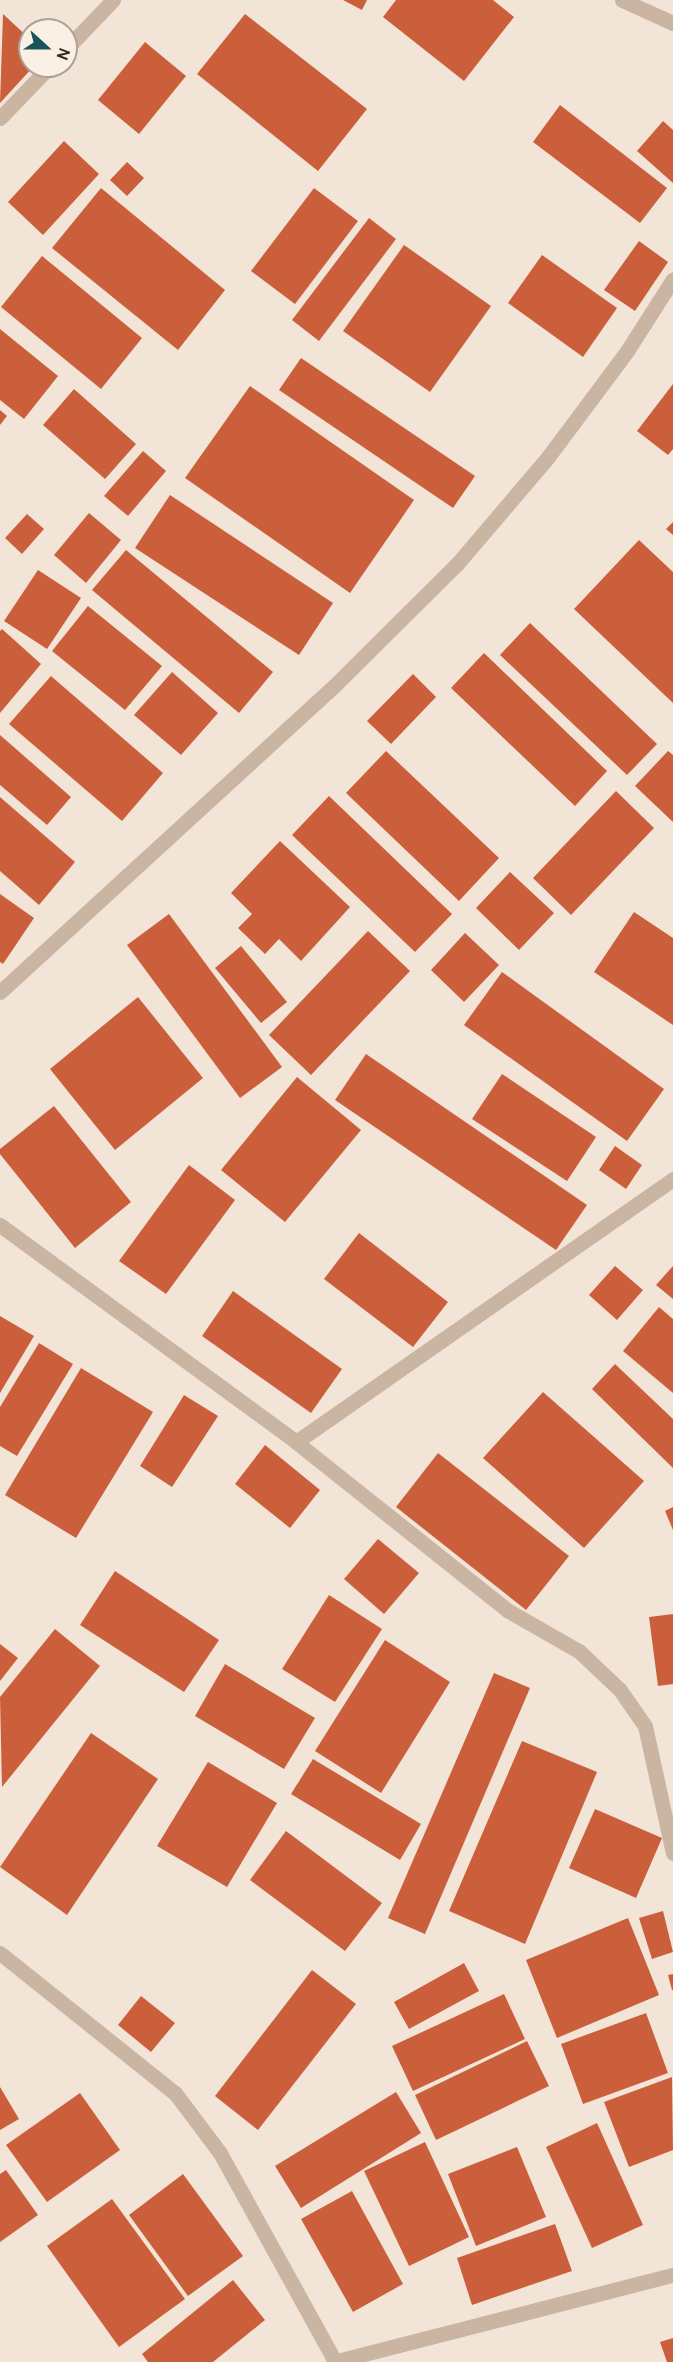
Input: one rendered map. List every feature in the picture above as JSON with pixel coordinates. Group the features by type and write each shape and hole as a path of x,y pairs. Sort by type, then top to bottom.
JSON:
{"street":[{"path":"78,36 113,0"},
{"path":"622,0 673,23"},
{"path":"0,118 38,78"},
{"path":"0,992 335,686 457,564 548,457 627,351 673,279"},
{"path":"296,1442 673,1179"},
{"path":"0,1225 296,1442 507,1610 580,1652 620,1690 645,1726 673,1852"},
{"path":"0,1953 175,2093 220,2153 334,2361 673,2275"}],"building":[{"path":"343,0 367,0 362,10"},
{"path":"396,0 493,0 514,17 464,81 383,17"},
{"path":"3,14 18,28 18,78 23,78 0,103"},
{"path":"245,14 367,109 318,171 197,74"},
{"path":"145,42 186,76 139,134 98,100"},
{"path":"560,105 667,188 640,223 533,142"},
{"path":"663,121 673,130 673,183 637,151"},
{"path":"64,141 99,174 43,235 8,202"},
{"path":"127,162 144,178 127,196 110,180"},
{"path":"101,188 225,290 178,350 52,248"},
{"path":"314,188 358,221 295,304 251,271"},
{"path":"369,218 396,239 319,341 292,320"},
{"path":"639,241 668,262 635,311 604,290"},
{"path":"404,245 491,306 430,392 343,331"},
{"path":"542,255 617,308 583,357 508,303"},
{"path":"42,256 142,338 101,389 1,307"},
{"path":"0,329 58,376 24,419 0,400"},
{"path":"301,358 475,476 453,508 279,390"},
{"path":"673,384 673,449 668,455 637,431"},
{"path":"250,386 414,500 350,593 185,478"},
{"path":"74,389 136,444 105,479 43,425"},
{"path":"0,410 7,416 0,425"},
{"path":"143,451 166,471 128,516 104,496"},
{"path":"170,495 333,603 299,655 135,548"},
{"path":"89,513 121,540 86,583 54,555"},
{"path":"27,514 44,529 22,554 5,538"},
{"path":"673,522 673,535 666,529"},
{"path":"639,540 673,572 673,703 574,609"},
{"path":"126,550 273,672 239,713 92,590"},
{"path":"38,570 81,598 47,649 4,621"},
{"path":"88,606 162,666 125,710 52,651"},
{"path":"530,623 657,744 627,775 500,655"},
{"path":"2,629 41,664 0,713 0,631"},
{"path":"484,653 607,771 575,806 451,688"},
{"path":"172,672 218,713 181,755 134,715"},
{"path":"413,674 436,697 391,744 367,721"},
{"path":"51,676 163,773 122,821 9,724"},
{"path":"0,735 71,797 47,825 0,785"},
{"path":"386,751 499,858 459,901 346,793"},
{"path":"668,751 673,755 673,822 635,786"},
{"path":"616,791 654,828 571,915 533,878"},
{"path":"329,796 452,914 415,952 292,835"},
{"path":"0,797 75,862 39,905 0,871"},
{"path":"280,841 350,907 301,961 279,939 265,954 238,928 252,914 231,893"},
{"path":"510,872 554,913 519,950 476,908"},
{"path":"0,894 34,918 3,964 0,962"},
{"path":"634,912 673,938 673,1025 594,972"},
{"path":"169,914 282,1067 240,1098 127,945"},
{"path":"368,931 410,971 311,1075 269,1035"},
{"path":"465,933 499,965 464,1002 431,970"},
{"path":"241,946 287,1002 261,1023 215,968"},
{"path":"502,972 664,1089 627,1141 464,1025"},
{"path":"138,997 203,1078 115,1150 50,1069"},
{"path":"366,1054 587,1205 556,1250 335,1100"},
{"path":"502,1074 596,1137 567,1181 472,1119"},
{"path":"297,1077 361,1130 285,1222 221,1170"},
{"path":"54,1106 131,1202 75,1248 0,1154 0,1149"},
{"path":"615,1146 642,1165 626,1189 599,1170"},
{"path":"189,1165 235,1200 166,1294 119,1261"},
{"path":"359,1233 448,1302 413,1347 324,1279"},
{"path":"615,1266 643,1290 617,1320 589,1295"},
{"path":"673,1266 673,1299 656,1285"},
{"path":"233,1291 342,1369 311,1413 202,1336"},
{"path":"659,1307 673,1319 673,1393 623,1351"},
{"path":"0,1316 34,1336 0,1393"},
{"path":"39,1343 73,1364 17,1456 0,1446 0,1407"},
{"path":"615,1364 673,1419 673,1468 592,1389"},
{"path":"81,1368 153,1412 76,1538 5,1495"},
{"path":"543,1392 644,1481 584,1548 483,1458"},
{"path":"184,1395 218,1416 172,1487 140,1466"},
{"path":"265,1445 320,1490 290,1528 235,1484"},
{"path":"438,1453 569,1556 526,1610 396,1507"},
{"path":"673,1507 673,1530 665,1511"},
{"path":"378,1539 419,1573 384,1614 344,1579"},
{"path":"115,1571 219,1640 184,1692 80,1625"},
{"path":"329,1595 382,1629 335,1702 282,1669"},
{"path":"673,1614 673,1684 658,1686 649,1617"},
{"path":"55,1629 100,1666 2,1787 0,1697"},
{"path":"385,1640 450,1682 381,1793 315,1751"},
{"path":"0,1644 18,1658 0,1681"},
{"path":"225,1664 315,1718 284,1769 195,1716"},
{"path":"494,1673 530,1688 425,1934 388,1918"},
{"path":"91,1733 158,1779 67,1915 0,1867"},
{"path":"522,1741 597,1772 525,1944 449,1911"},
{"path":"313,1759 421,1824 400,1860 291,1794"},
{"path":"208,1762 277,1803 227,1887 157,1846"},
{"path":"595,1809 662,1838 636,1898 569,1868"},
{"path":"286,1831 382,1903 345,1951 250,1880"},
{"path":"663,1911 673,1952 652,1959 639,1918"},
{"path":"628,1918 659,1995 557,2038 526,1960"},
{"path":"464,1963 479,1991 409,2029 394,2002"},
{"path":"312,1970 356,2004 258,2130 215,2096"},
{"path":"673,1974 673,1990 672,1990 668,1975"},
{"path":"504,1994 525,2039 413,2091 392,2046"},
{"path":"141,1996 175,2023 151,2052 118,2025"},
{"path":"646,2013 668,2073 583,2104 561,2044"},
{"path":"527,2041 549,2086 436,2140 415,2095"},
{"path":"672,2077 673,2150 629,2167 604,2102"},
{"path":"0,2087 19,2119 0,2130"},
{"path":"396,2092 421,2133 301,2208 275,2166"},
{"path":"80,2093 120,2150 47,2202 6,2145"},
{"path":"597,2123 643,2225 592,2248 546,2147"},
{"path":"425,2142 469,2237 409,2266 364,2171"},
{"path":"517,2147 546,2217 476,2246 448,2174"},
{"path":"6,2170 38,2215 0,2242 0,2174"},
{"path":"183,2174 243,2256 188,2296 129,2215"},
{"path":"352,2191 403,2284 353,2312 301,2219"},
{"path":"112,2199 185,2299 119,2347 47,2246"},
{"path":"555,2224 572,2271 472,2305 457,2258"},
{"path":"233,2280 265,2320 213,2362 148,2362 142,2354"},
{"path":"673,2338 673,2362 667,2362 660,2342"}]}
